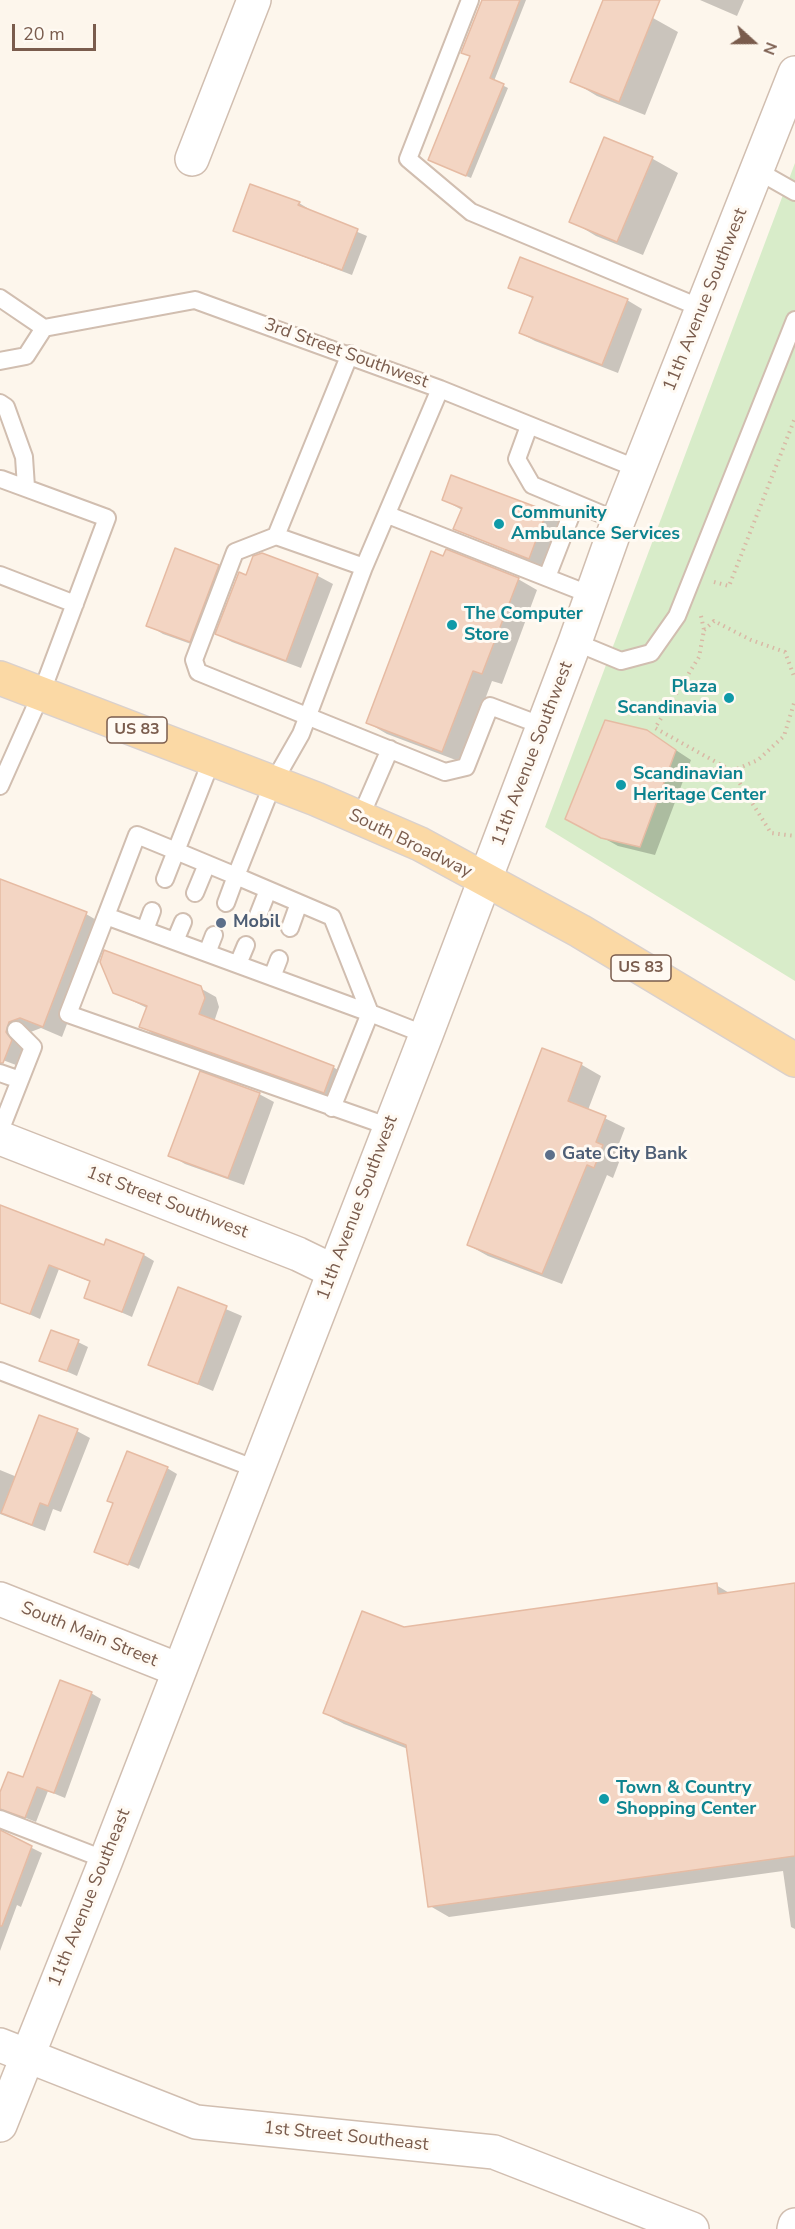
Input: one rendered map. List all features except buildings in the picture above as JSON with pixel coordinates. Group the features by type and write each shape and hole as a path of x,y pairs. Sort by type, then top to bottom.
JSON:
{"main road":[{"name":"South Broadway","path":"0,678 273,783 420,844 580,932 795,1060"}],"street":[{"path":"192,159 254,0"},
{"name":"11th Avenue Southwest","path":"179,1670 426,1035 638,469 795,73"},
{"name":"1st Street Southwest","path":"0,1138 298,1254 333,1271"},
{"name":"South Main Street","path":"0,1599 179,1670"},
{"name":"11th Avenue Southeast","path":"0,2125 13,2051 106,1860 179,1670"},
{"name":"1st Street Southeast","path":"13,2051 196,2122 494,2152 692,2229"}],"lane":[{"path":"470,0 408,159 471,212 701,308"},
{"path":"758,171 795,192"},
{"path":"0,298 45,328 26,356 0,361"},
{"name":"3rd Street Southwest","path":"45,328 195,300 440,388 638,469"},
{"path":"575,642 621,661 651,653 677,616 795,320"},
{"path":"276,536 350,354"},
{"path":"226,903 273,783 307,717 364,567 440,388"},
{"path":"0,403 6,407 24,457 26,487"},
{"path":"529,426 517,459 532,485 575,505 618,521"},
{"path":"0,786 42,694 108,518 1,479"},
{"path":"547,577 575,505"},
{"path":"388,515 591,595"},
{"path":"364,567 276,536 235,552 194,660 198,672 445,772 466,767 490,706 543,726"},
{"path":"0,574 75,604"},
{"path":"360,818 390,749"},
{"path":"165,879 212,759"},
{"path":"333,1108 370,1012 332,917 136,835 68,1014 333,1108 390,1127"},
{"path":"195,893 207,864"},
{"path":"257,918 268,890"},
{"path":"290,928 299,903"},
{"path":"145,930 152,911"},
{"path":"106,916 370,1012 426,1035"},
{"path":"175,941 183,922"},
{"path":"207,953 214,935"},
{"path":"238,964 246,945"},
{"path":"273,977 279,959"},
{"path":"0,1131 33,1047 16,1030"},
{"path":"0,1073 20,1080"},
{"path":"0,1371 256,1469"},
{"path":"0,1819 106,1860"}],"path":[{"path":"706,580 729,586 795,418"},
{"path":"700,612 704,630 699,657 655,728 732,771 771,833 795,836"},
{"path":"704,630 714,621 751,640 785,652 795,679"},
{"path":"732,771 758,760 784,736 795,700"}],"green space":[{"path":"795,163 795,981 545,827"}],"place":[{"name":"Community Ambulance Services","path":"499,524"},
{"name":"The Computer Store","path":"452,625"},
{"name":"Plaza Scandinavia","path":"729,698"},
{"name":"Scandinavian Heritage Center","path":"621,785"},
{"name":"Mobil","path":"221,923"},
{"name":"Gate City Bank","path":"550,1155"},
{"name":"Town & Country Shopping Center","path":"604,1799"}]}
